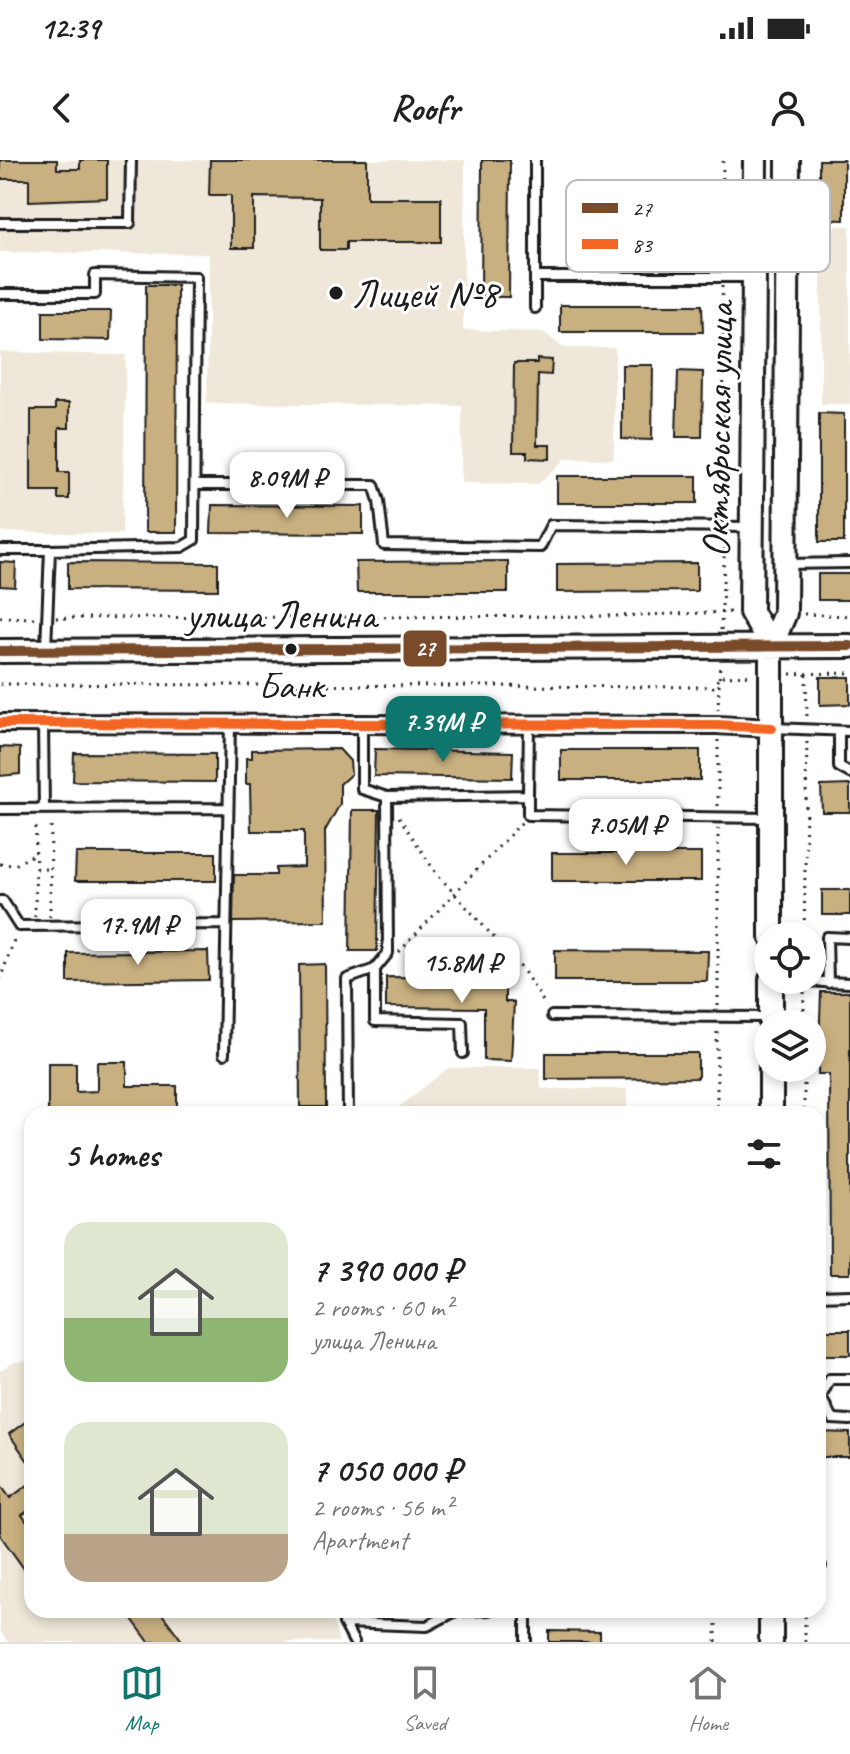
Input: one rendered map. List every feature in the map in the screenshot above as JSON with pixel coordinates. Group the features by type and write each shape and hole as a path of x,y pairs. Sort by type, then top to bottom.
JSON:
{"street":[{"name":"Октябрьская улица","path":"788,160 788,180"},
{"name":"Октябрьская улица","path":"755,272 751,612 771,646"},
{"name":"Октябрьская улица","path":"771,922 771,646 785,613 789,272"},
{"path":"755,352 789,351"},
{"name":"улица Ленина","path":"0,651 850,646"},
{"path":"0,723 717,725 772,728"},
{"path":"771,1082 771,1106"},
{"path":"771,1618 771,1642"}],"lane":[{"path":"0,223 130,223 131,160"},
{"path":"535,160 535,308"},
{"path":"0,294 95,294 95,275 196,277 194,540 182,547 0,550"},
{"path":"535,277 755,277"},
{"path":"195,485 374,485 384,545 540,547 551,525 752,527"},
{"path":"46,651 50,550"},
{"path":"785,564 850,563"},
{"path":"43,722 44,809"},
{"path":"224,1054 230,722"},
{"path":"362,723 362,789 387,797 528,795"},
{"path":"529,724 528,815 771,818"},
{"path":"772,728 850,731"},
{"path":"839,731 839,767 850,773"},
{"path":"348,1106 347,979 375,969 388,953 387,797"},
{"path":"0,809 228,808"},
{"path":"0,901 19,926 226,924"},
{"path":"850,938 827,937 828,983 850,983"},
{"path":"375,969 375,1021 462,1023 463,1053"},
{"path":"552,1016 754,1020"},
{"path":"826,1296 850,1295"},
{"path":"826,1386 830,1379 850,1379"},
{"path":"826,1409 832,1419 850,1420"},
{"path":"344,1618 354,1642"},
{"path":"344,1623 427,1626 442,1618"},
{"path":"526,1618 526,1642"}],"path":[{"path":"723,160 723,180"},
{"path":"717,1106 717,725 726,526 722,272"},
{"path":"0,617 614,616 723,612"},
{"path":"720,676 850,673"},
{"path":"804,922 806,674"},
{"path":"0,684 713,687 720,676"},
{"path":"387,797 436,873 523,970 552,1016"},
{"path":"35,925 36,853 44,809"},
{"path":"44,809 51,869 50,925"},
{"path":"388,953 395,956 528,815"},
{"path":"0,864 15,865 36,853"},
{"path":"36,869 51,869"},
{"path":"0,980 19,926"},
{"path":"804,1082 804,1106"},
{"path":"716,1618 716,1642"},
{"path":"805,1618 805,1642"}],"shaded area":[{"name":"Лицей №8","path":"0,160 465,160 463,330 543,332 564,348 615,348 614,459 567,458 538,484 461,483 462,406 207,403 209,254 0,252"},
{"path":"830,226 850,226 850,404 821,404 821,272 830,272"},
{"path":"0,352 126,355 122,534 0,532"},
{"path":"448,1068 540,1068 541,1089 627,1089 627,1106 400,1106"},
{"path":"24,1361 24,1618 332,1618 339,1642 8,1642 0,1631 0,1371 14,1362"}],"building":[{"path":"0,160 57,160 57,169 80,169 80,160 107,160 107,198 29,201 29,179 0,179"},
{"path":"210,160 367,160 367,198 441,198 441,242 346,242 346,250 320,250 320,198 254,197 254,248 231,248 231,195 209,195"},
{"path":"482,160 510,160 509,297 481,297"},
{"path":"819,160 844,160 844,220 830,219 830,180 819,180"},
{"path":"146,285 177,285 176,532 145,532"},
{"path":"560,305 702,305 703,332 560,332"},
{"path":"43,311 111,311 110,340 43,339"},
{"path":"537,359 552,360 551,375 538,374 537,445 550,445 550,459 527,458 527,452 513,452 514,363 537,363"},
{"path":"622,365 653,365 652,440 622,439"},
{"path":"678,371 703,372 702,437 676,437"},
{"path":"55,403 69,403 69,428 59,428 59,472 69,472 69,499 58,499 58,491 31,491 31,410 55,410"},
{"path":"819,413 844,414 844,542 819,542"},
{"path":"557,476 697,476 697,503 557,503"},
{"path":"212,505 363,506 363,534 211,533"},
{"path":"508,561 508,592 357,592 356,562"},
{"path":"0,562 16,563 15,587 0,586"},
{"path":"68,562 218,563 218,590 68,589"},
{"path":"697,563 697,591 557,592 557,564"},
{"path":"818,574 850,574 850,600 818,600"},
{"path":"820,677 850,677 850,704 820,705"},
{"path":"0,747 20,748 20,774 0,776"},
{"path":"339,749 350,761 351,774 340,784 340,804 325,831 326,921 233,922 234,875 276,875 276,868 304,867 304,831 251,831 246,758 252,758 252,750"},
{"path":"375,749 513,752 512,778 374,776"},
{"path":"561,750 700,750 700,780 561,780"},
{"path":"74,753 215,754 215,782 73,781"},
{"path":"850,785 850,812 822,812 821,786"},
{"path":"352,810 379,810 377,951 350,951"},
{"path":"76,853 216,853 216,881 75,881"},
{"path":"552,853 701,853 701,881 552,881"},
{"path":"822,890 850,890 850,915 822,915"},
{"path":"555,950 708,951 707,981 555,981"},
{"path":"208,951 209,980 68,982 68,953"},
{"path":"325,964 326,1106 300,1106 299,965"},
{"path":"386,977 505,978 505,1002 514,1002 511,1061 484,1060 484,1008 386,1007"},
{"path":"850,992 850,1274 830,1274 829,1074 826,1074 826,1010 820,1010 821,994"},
{"path":"546,1053 698,1053 698,1078 546,1079"},
{"path":"97,1062 127,1062 127,1086 177,1086 177,1106 48,1106 48,1063 76,1063 76,1092 97,1091"},
{"path":"826,1330 850,1330 850,1355 826,1355"},
{"path":"24,1423 24,1456 9,1434"},
{"path":"826,1432 850,1433 850,1457 826,1457"},
{"path":"0,1484 10,1498 24,1488 24,1569 0,1535"},
{"path":"165,1618 183,1642 149,1642 132,1619"},
{"path":"549,1631 600,1632 600,1642 549,1642"}],"transit line":[{"name":"27","path":"0,651 850,646"},
{"name":"83","path":"0,723 717,725 772,728"}],"place":[{"name":"Лицей №8","path":"336,293"},
{"name":"Банк","path":"291,649"}]}
